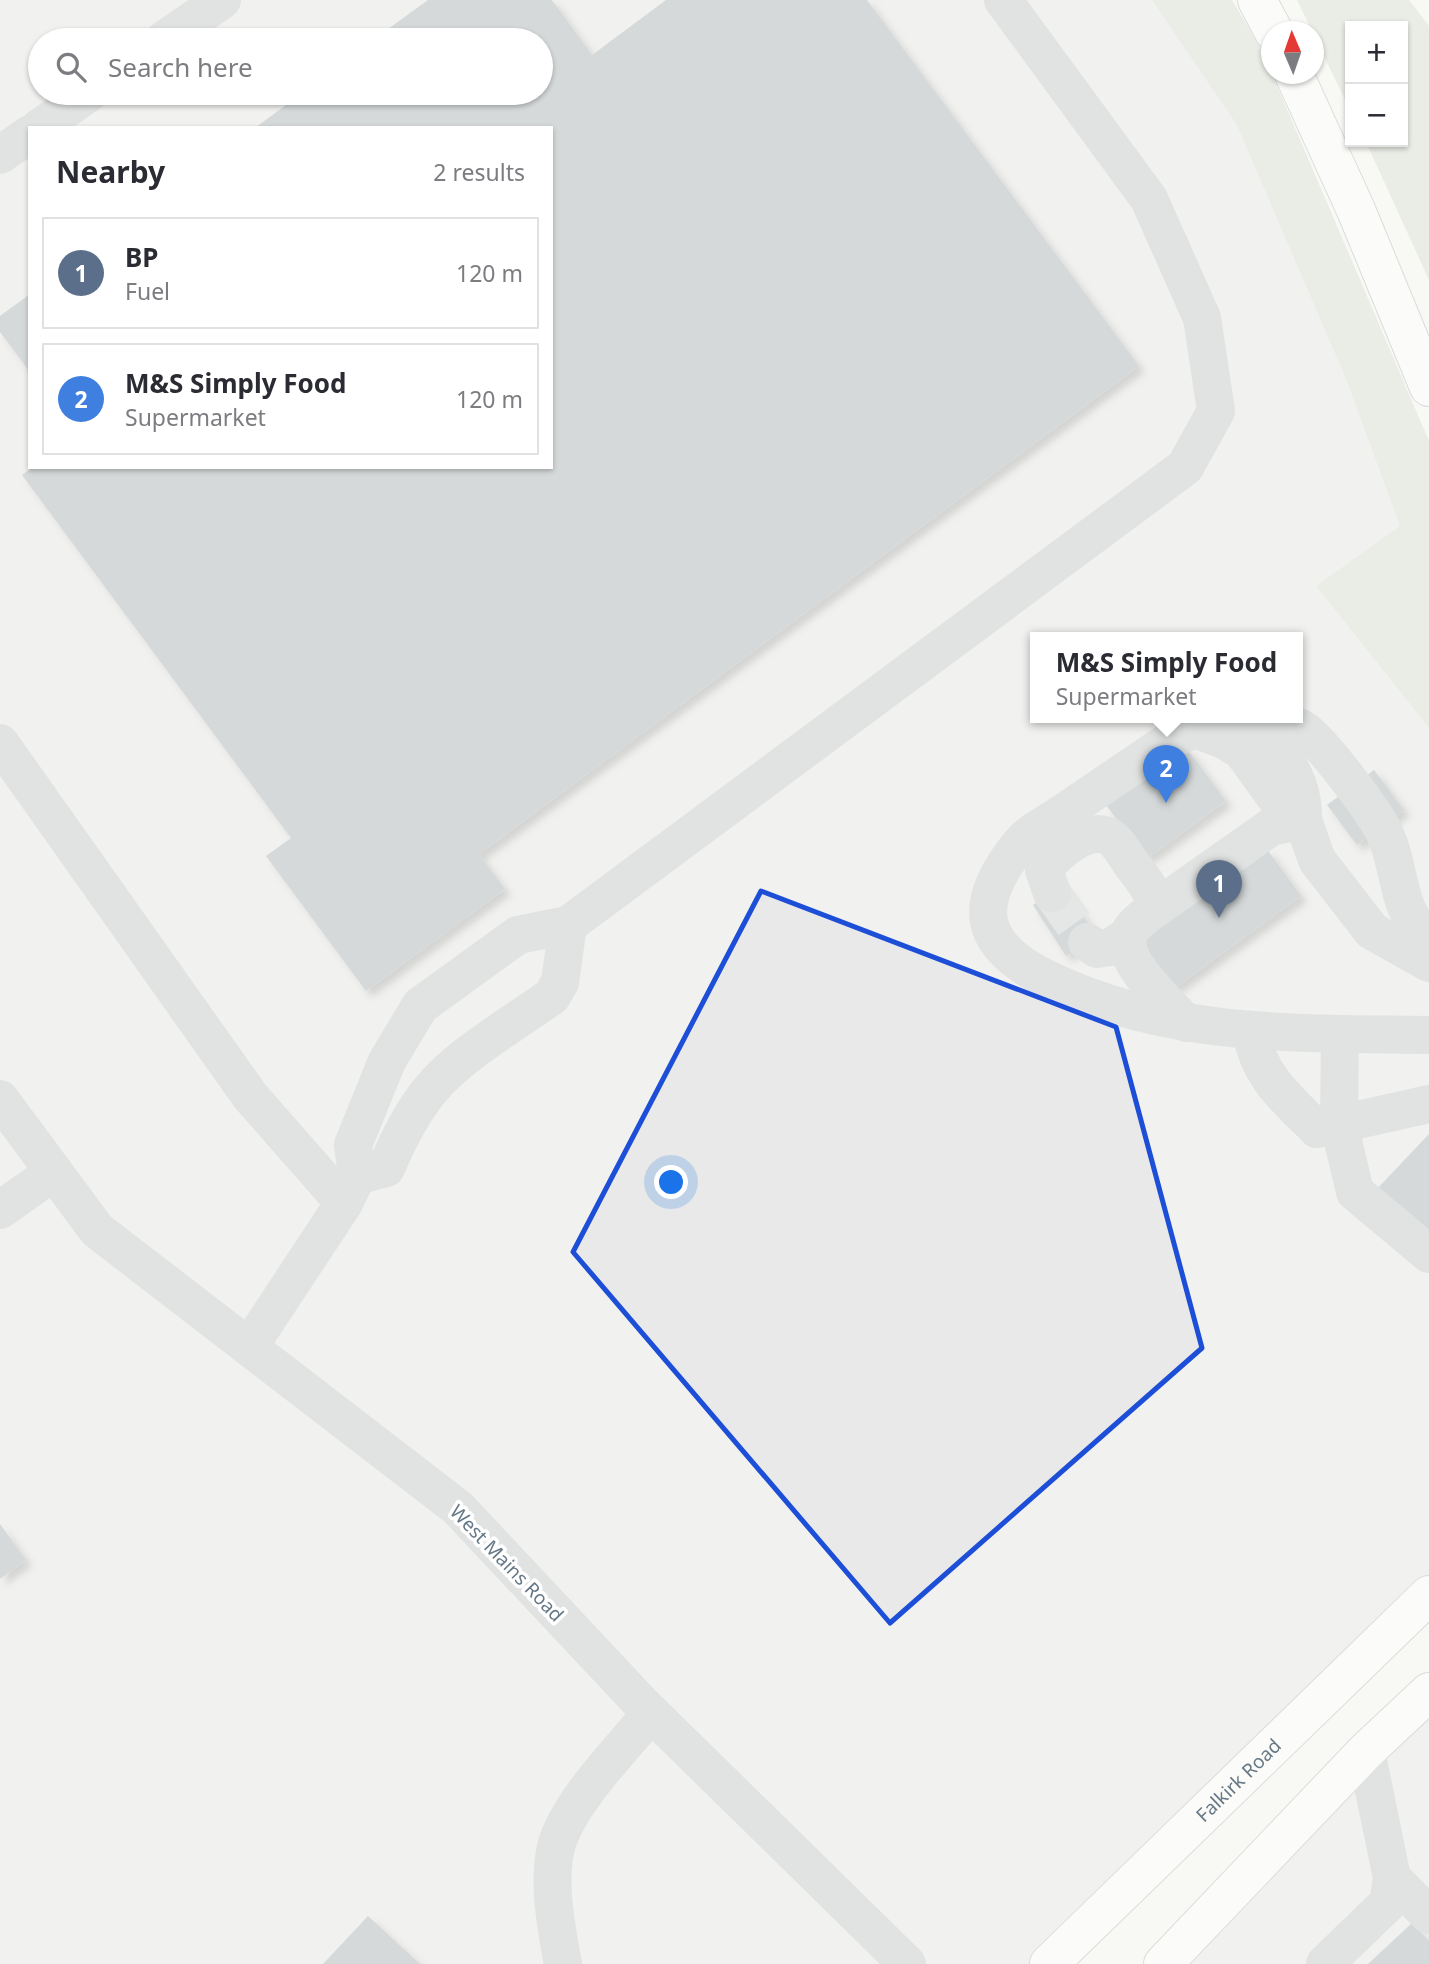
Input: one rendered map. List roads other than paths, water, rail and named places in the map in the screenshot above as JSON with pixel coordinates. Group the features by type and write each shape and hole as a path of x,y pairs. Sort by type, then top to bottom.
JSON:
{"main road":[{"path":"1257,0 1268,21"},
{"path":"1299,84 1356,210 1429,387"},
{"name":"Falkirk Road","path":"1049,1964 1427,1603"},
{"path":"1163,1964 1366,1751 1429,1692"}],"street":[{"path":"181,28 222,0"},
{"path":"350,1190 352,1145 387,1061 420,1006 518,935 568,925 1185,467 1216,411 1202,318 1149,199 1003,0"},
{"path":"42,126 72,105"},
{"path":"0,155 28,135"},
{"path":"1237,723 1194,729 1169,741 1022,841 998,874 988,902 988,926 999,948 1027,970 1091,1000 1155,1019 1251,1032 1429,1035"},
{"path":"1253,723 1275,747 1297,779 1304,795 1303,820 1317,860 1372,931 1429,963"},
{"path":"1282,723 1303,729 1329,755 1386,835 1406,913 1429,938"},
{"path":"1194,729 1224,740 1242,751 1276,798 1303,820"},
{"path":"0,743 250,1096 350,1190"},
{"path":"1087,942 1097,949 1111,947 1129,935 1139,922 1156,908 1271,827 1303,820"},
{"path":"1052,893 1044,870 1054,856 1080,839 1097,834 1112,839 1154,895 1156,908"},
{"path":"249,1347 350,1190 386,1168 400,1137 432,1087 457,1065 552,996 561,982 568,925"},
{"path":"1129,935 1129,955 1136,967 1186,1023"},
{"path":"1251,1032 1256,1056 1273,1084 1317,1129 1429,1104"},
{"path":"1340,1034 1339,1124 1356,1192 1429,1254"},
{"name":"West Mains Road","path":"0,1099 97,1230 458,1508 651,1713 907,1964"},
{"path":"0,1210 54,1172"},
{"path":"563,1964 553,1884 560,1836 590,1788 651,1713"},
{"path":"1325,1964 1388,1903 1392,1878 1366,1751"},
{"path":"1392,1878 1429,1915"}],"tunnel":[{"path":"1052,893 1087,942"}],"place":[{"name":"M&S Simply Food","path":"1166,803"},
{"name":"BP","path":"1219,918"}]}
